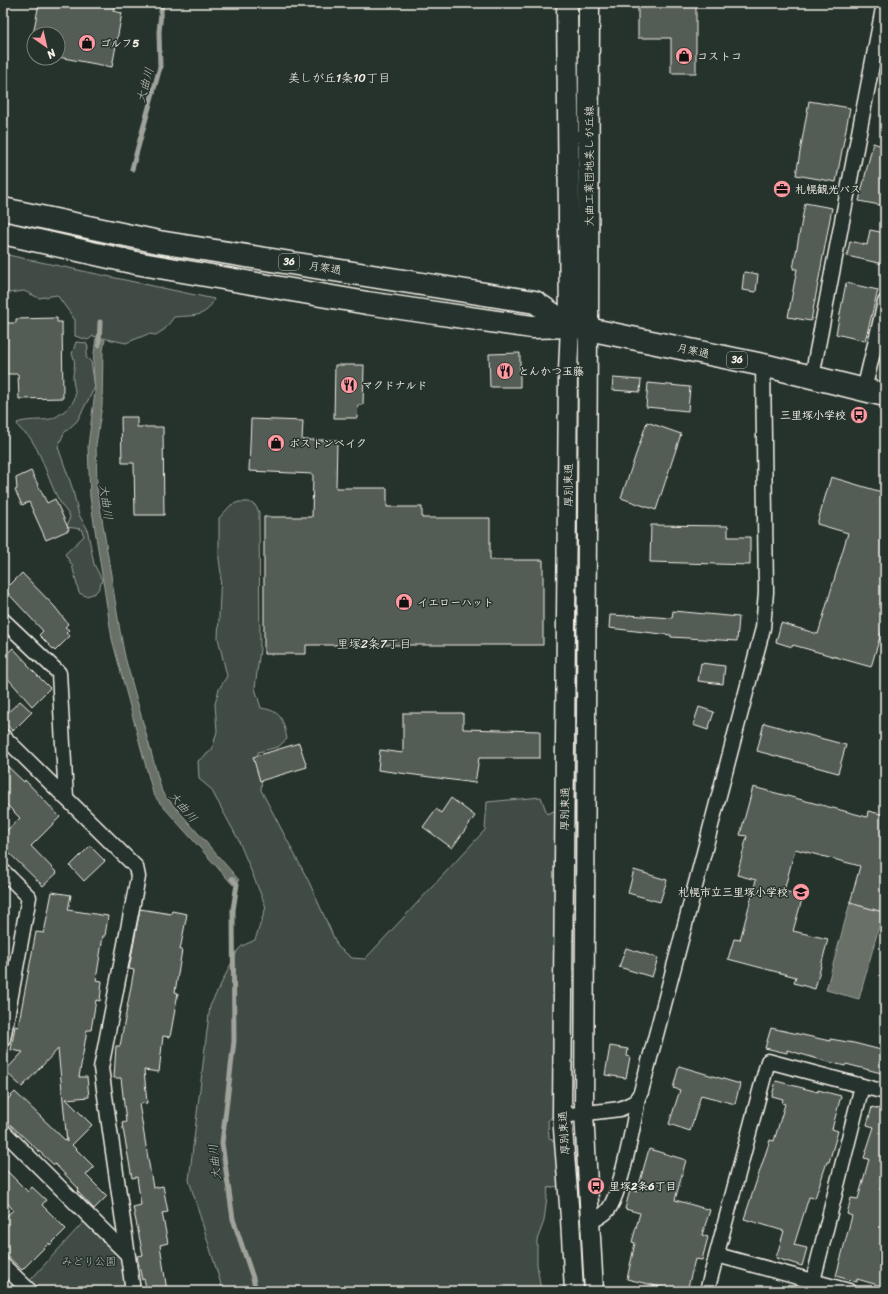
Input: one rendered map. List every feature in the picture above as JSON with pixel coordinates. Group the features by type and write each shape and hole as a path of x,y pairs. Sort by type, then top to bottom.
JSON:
{"highway":[{"name":"月寒通","path":"3,209 159,242 535,302 579,328"},
{"name":"月寒通","path":"3,233 136,263 367,303 532,327 579,328 763,365 885,395"}],"main road":[{"name":"大曲工業団地美しが丘線","path":"567,3 579,328"},
{"name":"大曲工業団地美しが丘線","path":"579,328 589,3"}],"street":[{"path":"812,377 880,50 884,3"},
{"path":"864,390 885,302"},
{"name":"厚別東通","path":"579,328 584,1114 594,1291"},
{"name":"厚別東通","path":"574,1291 562,1116 568,379 579,328"},
{"path":"589,1223 608,1211 616,1192 634,1126 638,1097 644,1083 764,628 766,592 763,365"},
{"path":"3,620 59,673 66,798"},
{"path":"3,736 136,867 138,877 101,1068 127,1254 134,1291"},
{"path":"3,871 30,897 6,1000 3,1039"},
{"path":"707,1291 768,1061 885,1092"},
{"path":"813,1281 862,1086"},
{"path":"562,1116 620,1109 628,1106 638,1097"},
{"path":"3,1130 127,1254"},
{"path":"717,1255 849,1291"},
{"path":"3,1265 30,1291"}],"green space":[{"path":"3,254 214,299 211,305 203,313 192,316 174,317 165,329 156,335 148,334 126,343 93,336 88,340 75,336 75,320 57,295 39,298 24,291 9,293 3,289"},
{"path":"76,342 86,343 88,347 86,357 91,362 95,387 77,421 64,433 58,447 72,487 79,515 87,528 94,564 102,580 97,591 86,596 79,593 72,565 65,554 84,536 81,529 67,527 70,516 58,498 31,439 19,428 17,423 54,418 72,404 75,397 73,378 75,363 72,354"},
{"path":"239,502 249,502 255,505 259,512 260,649 255,688 261,708 273,711 283,722 287,739 278,747 258,752 258,767 262,774 261,790 309,882 338,947 352,958 365,959 485,830 487,802 541,797 547,814 554,811 558,822 559,1109 548,1121 549,1138 557,1143 561,1179 558,1186 548,1188 544,1221 537,1240 537,1264 541,1291 223,1291 189,1180 210,1006 238,950 242,946 255,940 266,907 238,839 211,789 199,779 198,761 212,750 217,731 215,704 219,689 227,676 218,638 221,573 219,559 219,518 231,505"},
{"name":"みどり公園","path":"89,1216 127,1254 133,1291 30,1291 25,1286"}],"shaded area":[{"path":"96,338 105,340 103,350 102,405 96,445 97,488 125,657 162,792 239,880 233,885 159,802 153,793 112,639 90,497 88,446 95,392 93,362"},
{"path":"850,903 883,912 859,999 826,990"}],"building":[{"name":"ゴルフ5","path":"39,3 115,3 113,11 122,13 112,67 66,58 66,26 35,26"},
{"name":"コストコ","path":"638,3 696,3 696,73 671,73 671,38 638,38"},
{"path":"809,101 850,108 836,182 796,175"},
{"path":"873,143 885,147 885,206 859,201"},
{"path":"805,203 832,208 811,321 788,317 797,269 793,269"},
{"path":"870,230 885,233 883,264 847,256 850,241 867,245"},
{"path":"744,272 758,274 756,292 742,290"},
{"path":"846,283 878,290 865,341 836,334"},
{"path":"57,318 57,322 62,322 63,398 19,399 18,374 6,374 5,323 16,323 16,319"},
{"path":"520,353 520,387 490,387 489,354"},
{"name":"マクドナルド","path":"335,365 364,365 363,405 358,405 357,418 334,418"},
{"path":"613,378 641,380 640,392 612,390"},
{"path":"648,383 690,387 688,411 646,407"},
{"path":"121,417 137,417 137,427 163,427 164,515 135,515 134,463 122,463"},
{"name":"イエローハット","path":"251,419 303,421 302,440 337,440 336,488 387,488 387,507 422,507 422,518 490,518 490,560 543,560 543,645 306,645 306,654 264,654 264,517 312,517 313,474 249,471"},
{"path":"647,422 681,434 656,510 621,498"},
{"path":"31,471 47,503 55,499 69,530 46,540 29,502 22,505 15,490 17,489 16,478"},
{"path":"831,477 885,493 885,620 871,667 793,645 792,647 776,642 781,623 818,634 848,533 817,524"},
{"path":"651,525 728,526 728,537 750,537 750,565 650,562"},
{"path":"22,573 55,607 68,624 65,627 69,630 66,633 70,636 55,651 39,635 43,631 5,590"},
{"path":"673,611 739,617 737,641 671,637 671,635 609,628 610,615 672,618"},
{"path":"13,648 28,664 27,665 50,688 32,706 3,673 3,657"},
{"path":"701,663 725,666 723,684 698,681"},
{"path":"20,701 32,712 13,731 3,722 3,717"},
{"path":"699,707 714,712 708,730 693,725"},
{"path":"403,713 463,713 463,729 540,731 540,758 479,758 475,783 378,770 380,750 403,753"},
{"path":"764,723 846,745 838,773 757,751"},
{"path":"299,743 307,767 260,781 253,757"},
{"path":"3,762 24,782 25,780 60,817 31,846 57,873 43,886 3,847 3,834 20,818 3,801"},
{"path":"753,787 867,817 868,811 885,815 885,903 883,912 850,903 860,866 795,849 784,891 803,896 793,931 828,939 815,989 794,983 796,977 728,959 734,939 740,940 756,880 737,875 747,836 740,835"},
{"path":"451,798 475,816 452,848 423,827 436,809 441,813"},
{"path":"90,846 105,861 84,881 70,866"},
{"path":"634,870 667,880 660,902 628,893"},
{"path":"52,892 71,895 68,910 108,916 105,936 103,936 96,980 102,981 100,1001 96,1000 91,1030 87,1030 79,1077 87,1077 89,1097 66,1099 92,1125 72,1145 94,1167 86,1175 107,1196 94,1209 77,1191 79,1189 55,1164 54,1165 3,1118 3,1104 15,1092 67,1142 58,1049 22,1087 5,1071 23,1052 11,1050 15,1026 18,1027 36,932 44,933"},
{"path":"140,909 171,914 172,911 187,914 180,950 182,950 175,992 178,993 170,1037 163,1036 159,1072 144,1070 147,1103 139,1104 153,1188 163,1186 168,1212 162,1213 168,1243 160,1245 167,1291 147,1291 144,1279 142,1280 137,1256 143,1255 133,1207 141,1205 137,1177 132,1178 122,1123 126,1122 121,1078 114,1078 116,1046 120,1046 134,970 129,969"},
{"path":"626,948 658,958 652,977 619,967"},
{"path":"771,1028 830,1041 830,1039 854,1043 885,1051 885,1074 846,1064 845,1066 787,1050 787,1053 765,1048"},
{"path":"610,1046 628,1049 627,1056 630,1057 626,1078 605,1075"},
{"path":"679,1066 740,1084 735,1104 701,1095 690,1131 669,1124 680,1090 673,1088"},
{"path":"776,1081 818,1092 818,1090 841,1096 832,1129 838,1131 829,1162 827,1162 815,1198 809,1197 794,1245 807,1248 802,1266 776,1258 784,1231 744,1219 770,1140 774,1141 785,1104 782,1103 783,1099 772,1096"},
{"path":"882,1101 885,1102 885,1171 880,1190 885,1191 885,1287 857,1279 857,1282 836,1276 852,1216 847,1214 851,1198 858,1199 869,1159 864,1158 874,1127 867,1125 872,1107 879,1109"},
{"path":"649,1149 686,1160 675,1200 710,1210 702,1235 708,1237 702,1260 695,1259 687,1291 677,1291 627,1279 635,1243 632,1242 640,1213 625,1209 630,1190 637,1192"},
{"path":"3,1167 28,1192 32,1187 46,1200 42,1205 66,1229 50,1245 49,1243 22,1270 3,1252 3,1220 13,1210 3,1197"}],"waterway":[{"name":"大曲川","path":"132,169 160,67 159,32 162,3"},
{"name":"大曲川","path":"99,345 100,322"},
{"name":"大曲川","path":"232,879 237,884 233,910 234,1041 222,1143 233,1219 256,1291"}],"place":[{"name":"ゴルフ5","path":"87,43"},
{"name":"コストコ","path":"684,56"},
{"name":"札幌観光バス","path":"782,189"},
{"name":"とんかつ玉藤","path":"505,371"},
{"name":"マクドナルド","path":"349,385"},
{"name":"三里塚小学校","path":"859,415"},
{"name":"ボストンベイク","path":"276,443"},
{"name":"イエローハット","path":"404,602"},
{"name":"札幌市立三里塚小学校","path":"801,892"},
{"name":"里塚2条6丁目","path":"596,1186"}],"district":[{"name":"美しが丘1条10丁目","path":"339,78"},
{"name":"里塚2条7丁目","path":"374,644"}]}
